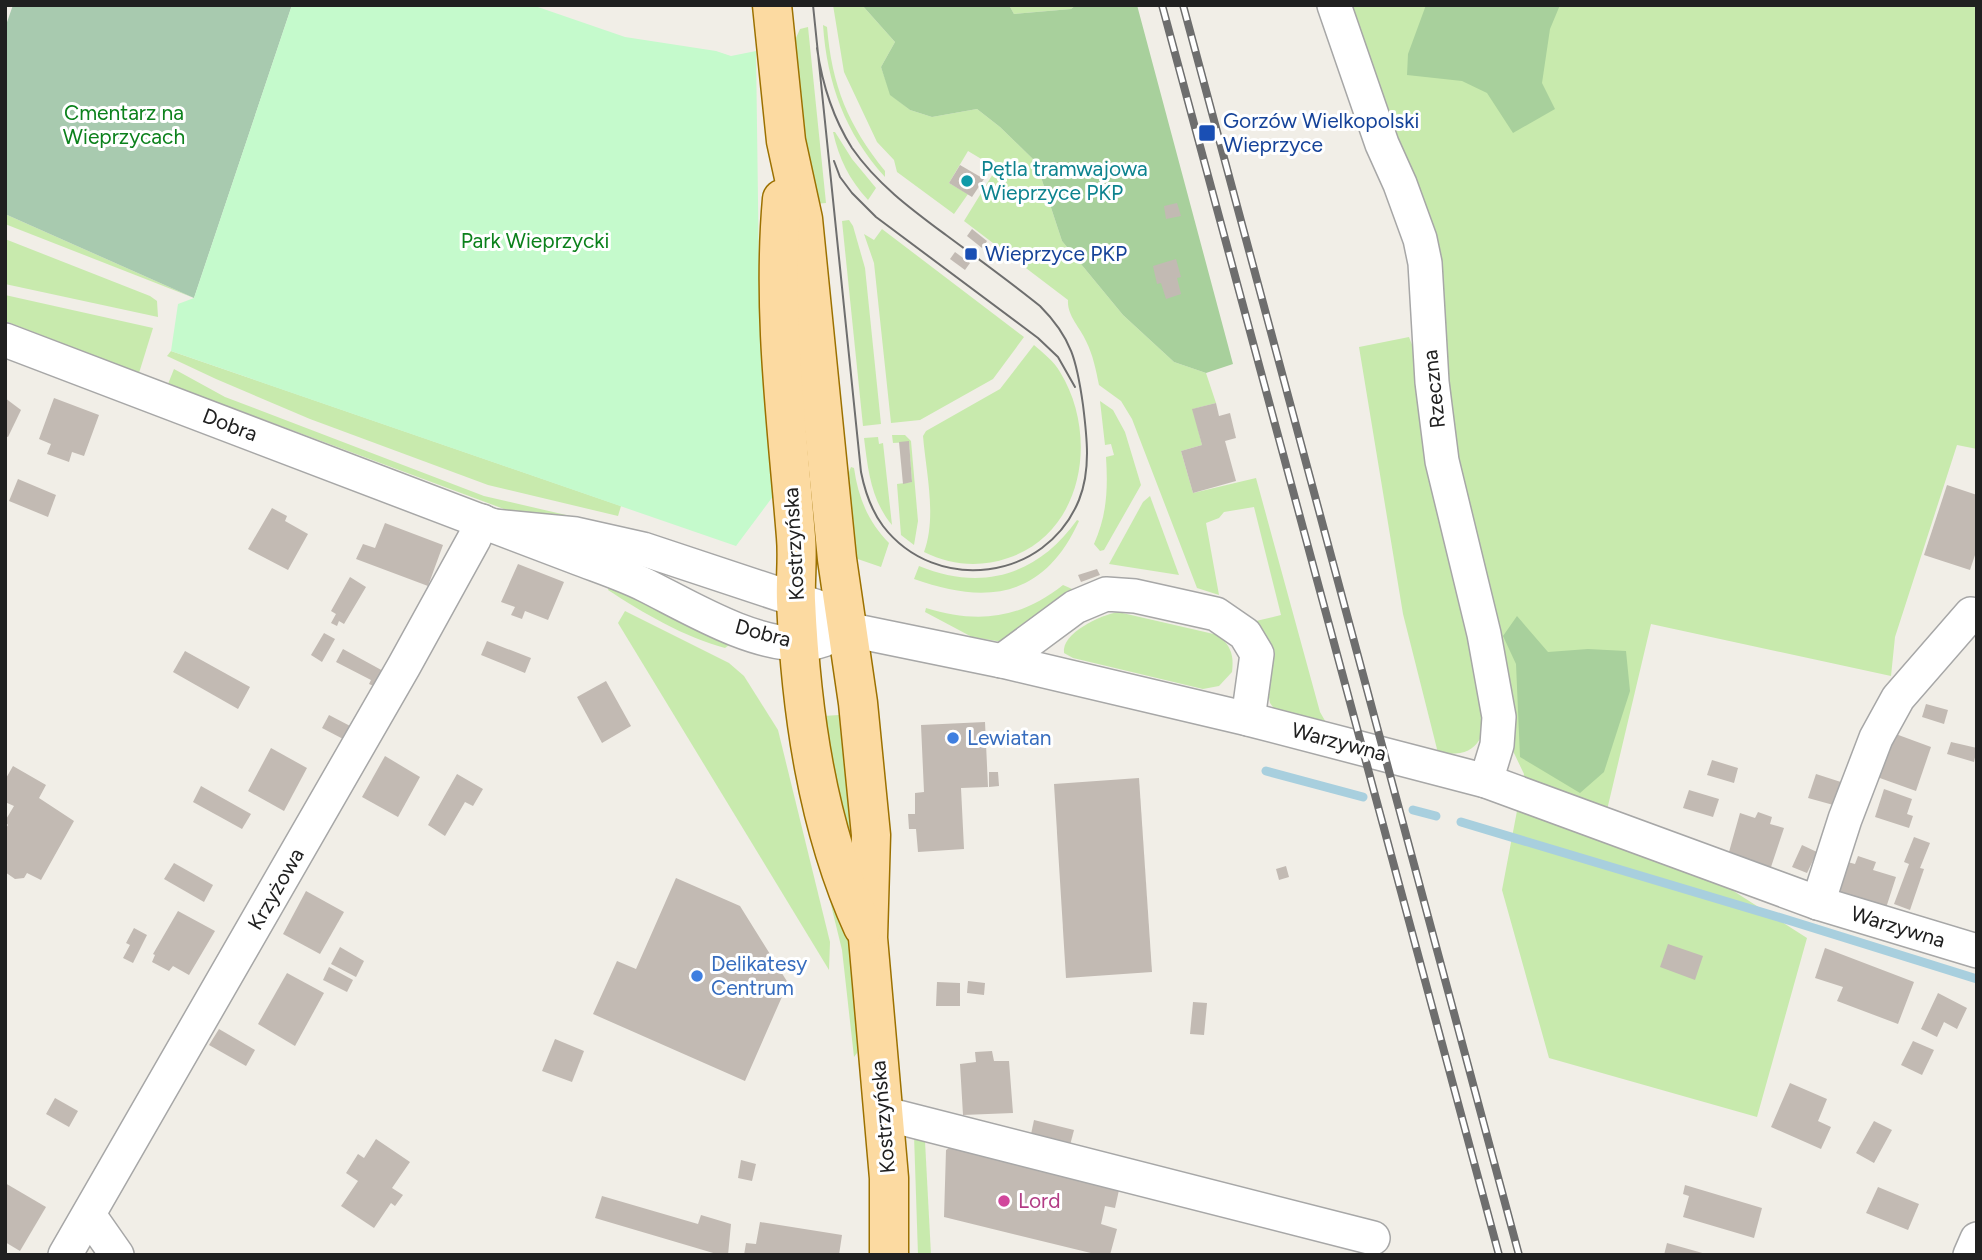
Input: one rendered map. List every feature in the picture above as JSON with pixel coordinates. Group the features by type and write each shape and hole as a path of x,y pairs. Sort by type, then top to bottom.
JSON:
{"main road":[{"name":"Kostrzyńska","path":"772,5 786,141 803,219 845,629 858,703 871,835 868,938 889,1178 888,1255"},
{"name":"Kostrzyńska","path":"786,141 780,215 779,326 797,546 796,600 800,643 810,739 820,792 844,886 868,938"}],"street":[{"name":"Rzeczna","path":"1334,5 1382,144 1420,239 1425,263 1430,359 1443,461 1484,634 1499,717 1497,745 1486,781"},
{"name":"Dobra","path":"5,340 642,583 695,611 738,628 783,642 800,643 823,641 845,629 818,607 642,549 576,534 488,523"},
{"name":"Krzyżowa","path":"65,1255 474,540 488,523"},
{"path":"1002,661 1076,607 1106,594 1135,596 1216,614 1245,634 1257,654 1248,719"},
{"path":"1818,902 1845,818 1876,737 1898,698 1971,614"},
{"name":"Warzywna","path":"845,629 1002,661 1248,719 1486,781 1818,902 1977,951"},
{"path":"882,1113 1373,1238"},
{"path":"89,1215 117,1255"},
{"path":"1970,1255 1977,1239"}],"green space":[{"name":"Cmentarz na Wieprzycach","path":"13,5 292,5 194,298 5,214 5,28"},
{"name":"Park Wieprzycki","path":"292,5 532,5 625,37 716,51 731,56 756,51 759,274 764,381 774,495 736,546 171,351 178,304 194,298"},
{"path":"833,5 862,5 895,42 881,67 891,95 910,110 932,117 977,109 1036,162 1062,241 1123,315 1174,362 1206,373 1216,403 1193,409 1202,445 1181,451 1193,493 1256,478 1320,712 1332,733 1280,717 1270,703 1266,638 1256,621 1281,615 1254,507 1224,512 1219,518 1206,523 1219,595 1197,588 1132,419 1121,401 1099,385 1091,352 1072,316 1068,300 964,221 999,164 991,159 988,163 968,151 949,183 968,194 954,214 897,172 894,160 877,142 844,72"},
{"path":"862,5 1009,5 1014,14 1071,9 1076,5 1137,5 1233,364 1206,373 1174,362 1123,315 1062,241 1036,162 1000,127 977,109 932,117 910,110 890,95 881,67 895,42"},
{"path":"1009,5 1076,5 1071,9 1014,14"},
{"path":"1347,5 1977,5 1977,449 1957,445 1895,637 1891,676 1651,624 1607,810 1807,938 1757,1117 1549,1058 1502,890 1524,774 1513,751 1438,349"},
{"path":"1426,5 1560,5 1550,29 1542,83 1555,109 1513,133 1487,93 1462,81 1407,75 1408,54"},
{"path":"823,25 827,27 833,68 844,104 861,137 885,171 885,177 859,143 840,106 829,67"},
{"path":"808,27 826,203 813,204 795,40 800,29"},
{"path":"833,132 876,188 868,200 846,168"},
{"path":"5,214 194,298 5,224"},
{"path":"849,220 865,268 881,424 863,426 842,221"},
{"path":"882,229 1024,337 993,379 920,420 891,423 874,263 864,234 874,240"},
{"path":"5,239 150,296 157,301 158,317 5,284"},
{"path":"5,295 153,328 139,373 5,321"},
{"path":"1409,337 1420,365 1490,705 1477,744 1471,749 1452,754 1438,753 1403,614 1359,347"},
{"path":"1034,345 1060,372 1072,397 1079,424 1081,452 1077,479 1068,505 1054,527 1034,545 1008,558 965,564 924,552 930,509 923,436 926,431 1000,389"},
{"path":"171,351 621,506 618,516 488,485 310,419 167,356"},
{"path":"174,369 225,397 484,496 592,521 726,558 728,569 512,512 168,384"},
{"path":"1100,401 1113,410 1125,432 1141,485 1104,550 1100,551 1094,544 1106,502 1106,457 1114,455 1111,444 1105,445"},
{"path":"892,435 905,435 911,441 918,521 914,545 901,535 897,484 912,482 909,442 893,443"},
{"path":"878,437 879,444 883,443 892,525 875,495 867,462 864,438"},
{"path":"851,467 854,468 865,509 889,543 881,567 846,555 847,477"},
{"path":"1150,496 1179,575 1109,564 1143,502"},
{"path":"1077,520 1079,521 1065,547 1049,566 1031,580 1011,589 966,592 914,579 919,566 965,578 1007,573 1026,566 1045,554"},
{"path":"1063,585 1079,592 1003,642 972,637 925,612 926,608 963,616 998,615 1031,605"},
{"path":"609,587 729,642 729,645 725,648 679,631 621,599 608,590"},
{"path":"625,611 729,663 744,676 778,730 830,942 829,970 618,623"},
{"path":"1118,612 1218,635 1231,651 1232,672 1219,686 1203,689 1073,658 1064,653 1065,646 1075,632 1093,621"},
{"path":"1517,616 1548,652 1588,649 1626,651 1630,691 1604,772 1580,793 1520,757 1516,664 1503,636"},
{"path":"839,715 852,840 849,840 823,716"},
{"path":"811,823 848,935 860,1043 854,1057 842,950"},
{"path":"914,1135 925,1141 931,1255 918,1255"}],"building":[{"name":"Pętla tramwajowa Wieprzyce PKP","path":"960,165 984,179 972,197 949,183"},
{"path":"1177,203 1181,216 1166,219 1164,206"},
{"path":"972,229 987,241 982,248 967,236"},
{"path":"955,252 970,263 965,270 950,259"},
{"path":"1176,259 1181,277 1177,278 1181,294 1166,299 1161,283 1157,284 1153,266"},
{"path":"5,398 21,410 8,437 5,436"},
{"path":"54,398 99,415 84,456 72,452 69,462 47,454 51,444 39,439"},
{"path":"1216,403 1219,416 1230,413 1236,438 1225,441 1236,481 1193,493 1181,451 1202,445 1192,409"},
{"path":"909,441 912,482 903,484 899,442"},
{"path":"18,479 56,495 48,517 9,501"},
{"path":"1947,485 1977,495 1977,549 1970,570 1924,555"},
{"path":"272,508 287,516 285,521 308,534 288,570 248,549"},
{"path":"385,523 443,545 428,586 356,559 363,544 375,548"},
{"path":"518,564 564,582 548,620 525,611 522,619 511,615 515,607 501,602"},
{"path":"1097,569 1100,575 1081,582 1078,575"},
{"path":"350,577 366,587 344,624 339,621 337,626 331,623 336,614 331,611"},
{"path":"324,633 335,639 322,662 311,655"},
{"path":"487,641 531,658 525,673 481,655"},
{"path":"343,649 385,672 376,687 369,684 371,680 336,662"},
{"path":"185,651 250,687 238,709 173,672"},
{"path":"606,681 631,726 602,743 577,697"},
{"path":"1926,704 1948,710 1944,724 1922,717"},
{"path":"329,715 354,728 347,741 322,728"},
{"path":"985,722 988,787 961,788 964,849 918,852 916,829 909,829 908,814 915,814 915,793 924,792 921,725"},
{"path":"1893,733 1931,747 1916,791 1877,777"},
{"path":"1951,742 1977,748 1974,762 1947,754"},
{"path":"271,748 307,768 284,811 248,791"},
{"path":"385,756 420,777 398,817 362,797"},
{"path":"1712,760 1738,768 1734,783 1707,775"},
{"path":"13,766 46,785 39,798 74,821 41,880 27,873 24,878 15,879 5,872 5,830 8,825 5,821 14,806 5,802 5,780"},
{"path":"989,772 998,772 999,786 989,787"},
{"path":"457,774 483,789 473,806 465,802 445,836 428,825"},
{"path":"1816,774 1844,783 1837,806 1808,798"},
{"path":"1139,778 1152,972 1066,978 1054,784"},
{"path":"201,786 251,814 242,829 193,802"},
{"path":"1884,789 1912,799 1907,814 1913,816 1909,828 1875,817"},
{"path":"1689,790 1719,799 1713,817 1683,808"},
{"path":"1758,812 1772,817 1770,824 1784,828 1771,867 1729,852 1740,813 1755,818"},
{"path":"1914,837 1930,843 1920,868 1924,869 1910,910 1894,904 1909,864 1904,862"},
{"path":"1802,845 1817,852 1807,873 1792,867"},
{"path":"1858,856 1876,862 1873,870 1896,877 1885,911 1834,894 1844,861 1855,864"},
{"path":"174,863 213,885 204,902 164,879"},
{"path":"1286,866 1289,877 1279,880 1276,869"},
{"name":"Delikatesy Centrum","path":"676,878 740,906 788,983 745,1081 593,1014 617,961 636,969"},
{"path":"306,891 344,912 320,954 283,934"},
{"path":"178,911 215,931 189,975 173,966 169,971 152,962 155,955 153,954"},
{"path":"134,928 147,935 133,963 123,958 130,945 126,943"},
{"path":"1668,944 1703,956 1695,980 1660,967"},
{"path":"340,947 364,961 356,977 331,964"},
{"path":"1825,948 1914,982 1898,1024 1837,1001 1843,987 1815,978"},
{"path":"329,967 353,980 347,992 323,980"},
{"path":"287,973 324,993 295,1046 258,1024"},
{"path":"968,981 985,983 984,995 967,993"},
{"path":"937,982 960,983 960,1006 936,1006"},
{"path":"1938,993 1967,1008 1957,1029 1944,1022 1937,1037 1921,1029"},
{"path":"1193,1002 1207,1003 1204,1035 1190,1034"},
{"path":"219,1029 255,1050 246,1066 209,1045"},
{"path":"555,1039 584,1051 572,1082 542,1071"},
{"path":"1913,1041 1934,1050 1922,1075 1901,1065"},
{"path":"992,1051 994,1061 1009,1061 1013,1113 963,1115 960,1064 976,1062 975,1052"},
{"path":"1790,1083 1827,1099 1818,1121 1831,1127 1821,1149 1771,1127"},
{"path":"55,1098 78,1111 69,1127 46,1114"},
{"path":"1034,1120 1074,1130 1069,1149 1030,1139"},
{"path":"1874,1121 1892,1130 1874,1163 1856,1153"},
{"path":"376,1139 410,1162 392,1188 403,1195 395,1206 391,1203 374,1228 341,1206 358,1181 346,1173 358,1154 364,1158"},
{"name":"Lord","path":"955,1144 1119,1190 1115,1208 1105,1206 1101,1224 1117,1229 1110,1255 1099,1255 944,1217 946,1150"},
{"path":"741,1160 756,1164 752,1181 738,1178"},
{"path":"5,1183 46,1207 20,1251 5,1242"},
{"path":"1685,1185 1762,1208 1754,1238 1683,1217 1689,1196 1683,1194"},
{"path":"1878,1187 1919,1204 1908,1230 1866,1213"},
{"path":"602,1196 698,1224 701,1215 731,1224 728,1255 720,1255 595,1218"},
{"path":"760,1222 842,1235 839,1255 744,1255 746,1243 756,1244"},
{"path":"1667,1243 1706,1254 1706,1255 1664,1255"}],"waterway":[{"path":"1266,771 1363,797"},
{"path":"1413,810 1436,816"},
{"path":"1461,822 1977,979"}],"tram line":[{"path":"813,5 819,63 861,472 864,487 883,526 905,548 931,562 960,569 988,569 1016,562 1042,548 1063,527 1083,489 1087,465 1086,429 1078,376 1071,351 1059,329 1040,306 907,206 862,161 845,137 834,112 825,87 819,61 817,48"},
{"path":"834,161 840,177 876,217 1038,338 1058,357 1075,387"}],"railway":[{"path":"1162,5 1499,1255"},
{"path":"1183,5 1519,1255"}],"place":[{"name":"Gorzów Wielkopolski Wieprzyce","path":"1207,133"},
{"name":"Pętla tramwajowa Wieprzyce PKP","path":"967,181"},
{"name":"Wieprzyce PKP","path":"971,254"},
{"name":"Lewiatan","path":"953,738"},
{"name":"Delikatesy Centrum","path":"697,976"},
{"name":"Lord","path":"1004,1201"}]}
